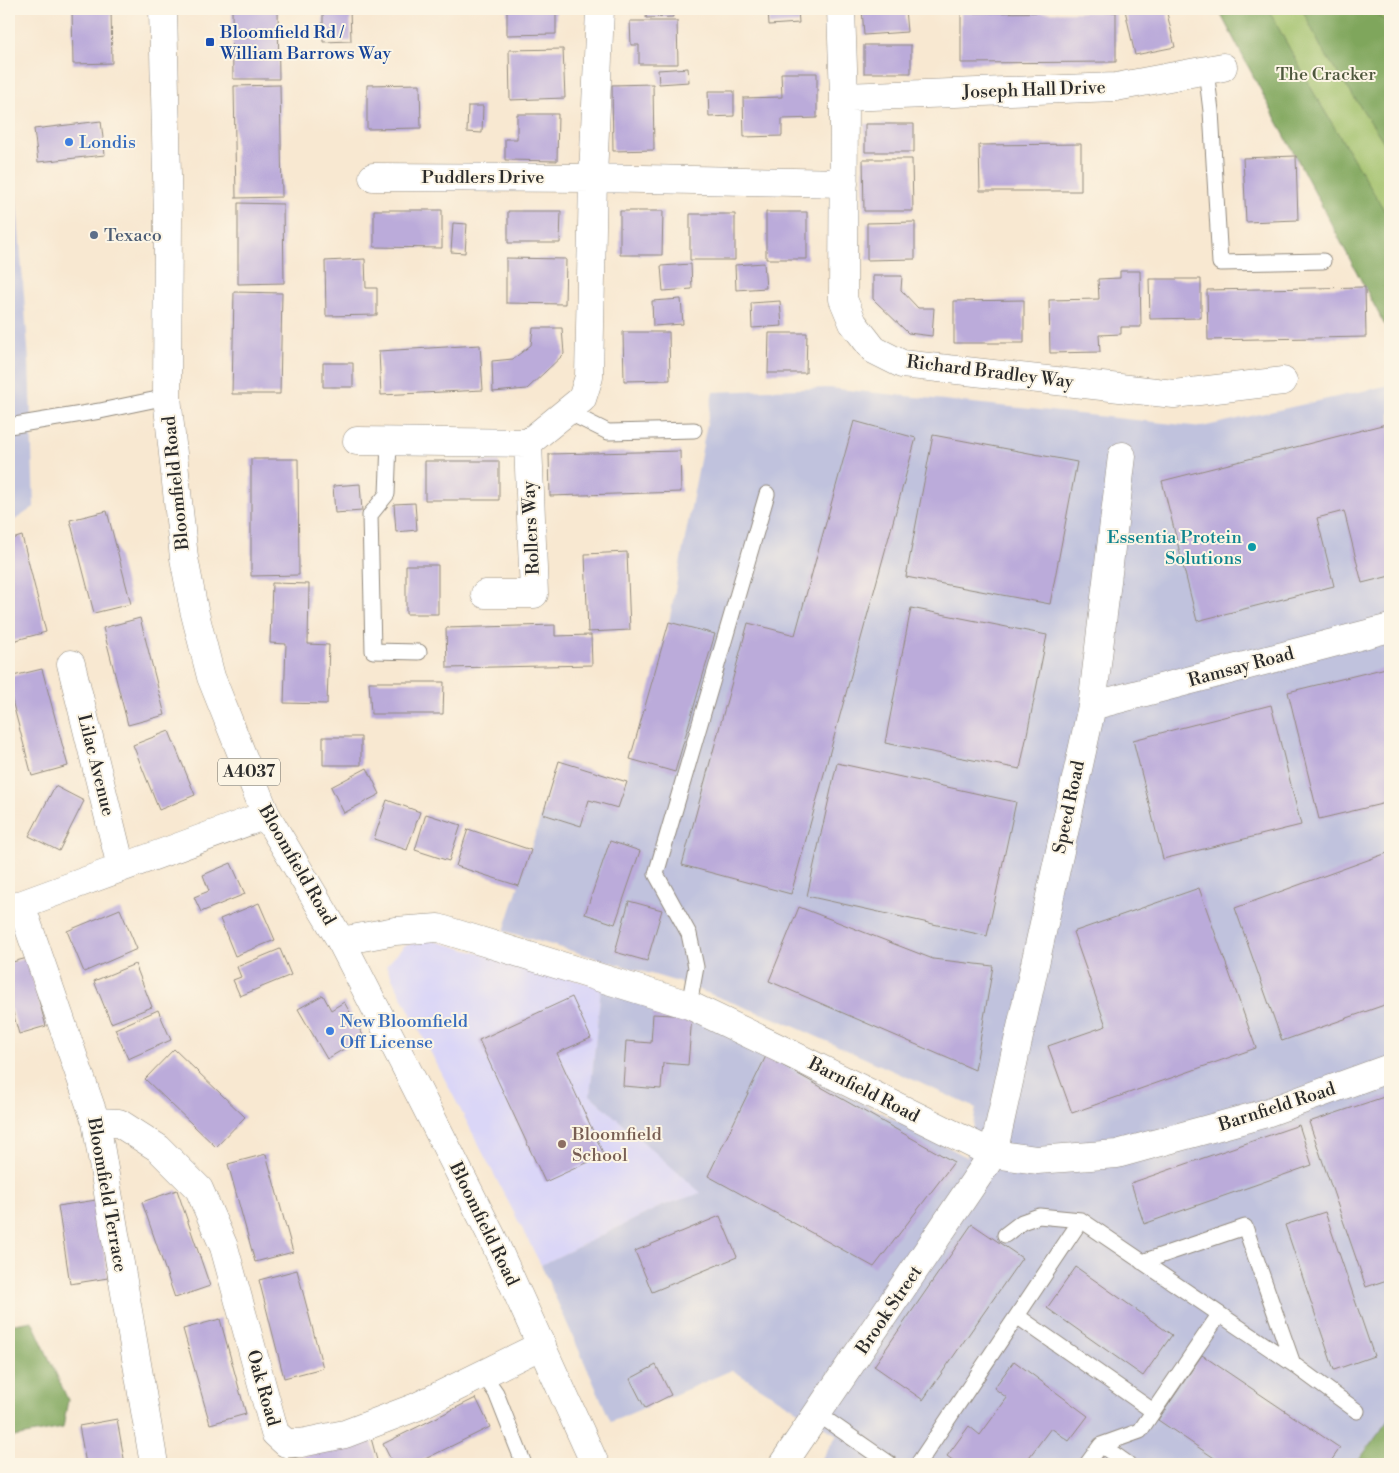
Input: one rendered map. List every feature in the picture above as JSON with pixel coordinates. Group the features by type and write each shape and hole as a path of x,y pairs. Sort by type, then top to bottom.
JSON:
{"street":[{"name":"Bloomfield Road","path":"163,9 168,218 167,397 184,558 194,610 211,677 266,815 341,941 491,1235 595,1464"},
{"path":"357,441 528,443 582,399 589,376 600,9"},
{"name":"Richard Bradley Way","path":"841,9 844,96 843,299 852,323 874,350 902,364 1174,394 1283,381"},
{"name":"Joseph Hall Drive","path":"844,96 1116,87 1214,69"},
{"name":"Puddlers Drive","path":"373,177 594,178"},
{"path":"594,178 844,183"},
{"name":"Rollers Way","path":"485,594 534,594 528,443"},
{"name":"Speed Road","path":"993,1154 1092,706 1122,456"},
{"name":"Ramsay Road","path":"1092,706 1390,628"},
{"name":"Lilac Avenue","path":"71,664 121,867"},
{"name":"Bloomfield Terrace","path":"154,1464 96,1122 15,907 266,815"},
{"name":"Barnfield Road","path":"341,941 395,931 438,928 689,1005 993,1154 1037,1160 1117,1154 1263,1114 1390,1068"},
{"name":"Oak Road","path":"96,1122 118,1123 158,1148 199,1189 224,1247 275,1433 286,1443 301,1443 345,1434 416,1407 542,1345"},
{"name":"Brook Street","path":"783,1464 993,1154"}],"lane":[{"path":"1214,69 1211,111 1220,263 1324,261"},
{"path":"9,426 100,411 167,397"},
{"path":"566,411 608,432 694,430"},
{"path":"389,442 387,494 370,515 373,651 420,652"},
{"path":"689,1005 696,967 689,934 656,874 767,494"},
{"path":"1005,1235 1022,1222 1039,1216 1081,1220 1293,1364 1357,1411"},
{"path":"918,1464 1081,1220"},
{"path":"1142,1262 1245,1227 1293,1364"},
{"path":"1087,1464 1101,1445 1140,1431 1219,1315"},
{"path":"1017,1316 1153,1411"},
{"path":"483,1374 496,1393 524,1464"},
{"path":"818,1414 890,1464"},
{"path":"1101,1445 1128,1464"}],"shaded area":[{"path":"9,99 29,361 34,507 9,524"},
{"path":"1390,385 1390,1418 1355,1464 818,1464 837,1435 732,1370 611,1422 541,1265 662,1206 701,1193 590,1095 601,987 701,1020 967,1157 976,1108 784,1022 678,982 504,931 559,761 627,782 630,759 669,622 713,392 829,388 1202,427"},
{"name":"Bloomfield School","path":"428,939 601,987 590,1095 702,1193 662,1206 541,1265 386,966 404,946"}],"green space":[{"name":"The Cracker","path":"1218,9 1390,9 1390,335"},
{"path":"1218,9 1268,9 1315,95 1390,220 1390,335"},
{"path":"1302,9 1368,9 1390,24 1390,151 1323,51"},
{"path":"32,1321 68,1400 63,1428 9,1438 9,1325"},
{"path":"1390,1418 1390,1464 1356,1464"}],"building":[{"path":"72,9 111,9 112,63 73,64"},
{"path":"232,9 278,9 279,79 233,79"},
{"path":"323,9 350,9 351,41 323,42"},
{"path":"507,9 556,9 556,34 507,35"},
{"path":"647,9 672,9 673,17 646,18"},
{"path":"768,9 798,9 799,23 769,25"},
{"path":"862,9 905,9 907,32 864,35"},
{"path":"1166,9 1175,47 1135,55 1125,10"},
{"path":"1116,12 1116,62 961,63 961,13"},
{"path":"630,21 677,21 678,64 639,64 639,45 631,45"},
{"path":"864,45 911,45 911,73 864,73"},
{"path":"563,49 565,98 510,100 509,50"},
{"path":"688,68 689,82 659,84 658,70"},
{"path":"781,73 817,73 817,118 782,119 782,136 744,137 743,98 782,97"},
{"path":"420,84 421,128 367,129 367,85"},
{"path":"653,84 654,150 613,151 612,85"},
{"path":"280,85 282,197 236,198 234,86"},
{"path":"708,91 734,91 734,116 709,117"},
{"path":"468,106 483,106 482,133 467,132"},
{"path":"517,114 558,114 557,161 505,160 505,139 517,139"},
{"name":"Londis","path":"101,121 105,155 38,162 34,129"},
{"path":"865,124 914,124 914,152 865,152"},
{"path":"1081,144 1081,191 980,191 979,145"},
{"path":"1296,156 1298,220 1246,222 1243,158"},
{"path":"863,159 912,159 913,211 864,211"},
{"path":"238,203 283,204 284,283 238,284"},
{"path":"374,210 442,210 442,248 374,247"},
{"path":"508,211 561,211 560,243 508,243"},
{"path":"620,211 663,211 662,255 620,255"},
{"path":"766,212 807,212 807,259 766,259"},
{"path":"690,214 735,214 735,260 690,260"},
{"path":"915,222 915,259 867,260 867,223"},
{"path":"453,223 467,224 465,253 451,252"},
{"path":"506,258 566,259 565,304 506,303"},
{"path":"365,259 366,288 377,288 377,315 326,316 325,261"},
{"path":"764,263 766,288 736,290 735,265"},
{"path":"691,264 692,289 663,291 661,266"},
{"path":"1120,271 1140,271 1141,327 1121,327 1121,334 1099,335 1100,352 1050,353 1049,300 1099,299 1098,279 1120,278"},
{"path":"873,276 902,276 901,290 918,308 934,308 932,336 908,333 873,299"},
{"path":"1149,279 1201,279 1201,318 1150,319"},
{"path":"1365,287 1366,337 1208,340 1207,290"},
{"path":"234,292 282,293 280,394 232,394"},
{"path":"681,299 683,324 653,326 652,301"},
{"path":"1024,300 1024,343 954,343 954,301"},
{"path":"780,301 782,326 752,328 751,303"},
{"path":"533,328 562,328 564,354 527,389 493,392 492,361 513,359 531,345"},
{"path":"623,332 669,332 670,380 624,381"},
{"path":"769,333 807,333 806,373 768,373"},
{"path":"480,345 483,390 381,395 379,351"},
{"path":"323,363 353,363 353,387 323,387"},
{"path":"854,421 916,438 791,894 682,865 748,623 795,635"},
{"name":"Essentia Protein Solutions","path":"1390,423 1390,576 1362,583 1344,511 1317,518 1334,586 1197,621 1162,481"},
{"path":"933,435 1077,462 1050,604 906,577"},
{"path":"680,451 681,492 550,496 549,454"},
{"path":"251,459 298,459 299,575 251,576"},
{"path":"425,461 499,461 499,500 425,500"},
{"path":"360,484 362,511 335,513 333,486"},
{"path":"415,503 417,530 396,532 394,504"},
{"path":"107,511 131,604 94,613 70,520"},
{"path":"22,536 46,632 9,642 9,540"},
{"path":"627,552 630,630 588,632 585,554"},
{"path":"406,565 438,565 438,614 406,614"},
{"path":"272,583 309,584 308,644 329,645 327,704 284,703 286,644 270,643"},
{"path":"911,608 1047,635 1020,769 885,743"},
{"path":"140,618 165,715 128,725 103,628"},
{"path":"669,622 715,634 675,772 630,759"},
{"path":"555,625 555,636 591,635 592,665 447,668 446,628"},
{"path":"1390,667 1390,802 1319,819 1288,692"},
{"path":"42,669 68,766 32,776 9,689 9,677"},
{"path":"369,682 444,682 443,714 371,714"},
{"path":"1271,705 1301,825 1163,859 1133,740"},
{"path":"169,731 195,795 159,810 133,745"},
{"path":"323,737 361,737 361,765 323,765"},
{"path":"559,761 627,782 618,808 589,800 581,826 543,814"},
{"path":"837,763 1016,802 987,936 807,896"},
{"path":"367,768 380,794 344,813 331,787"},
{"path":"55,786 84,801 59,851 29,836"},
{"path":"387,800 420,812 407,850 374,839"},
{"path":"426,814 461,825 449,861 415,850"},
{"path":"468,829 531,850 519,886 456,866"},
{"path":"610,841 640,851 615,924 585,914"},
{"path":"1390,852 1390,1003 1282,1041 1235,908"},
{"path":"231,863 245,894 201,912 194,897 209,891 203,875"},
{"path":"1199,888 1256,1048 1072,1113 1048,1046 1106,1026 1073,932"},
{"path":"629,901 662,910 647,961 615,952"},
{"path":"259,903 275,940 235,956 220,919"},
{"path":"799,907 933,959 993,966 975,1070 769,981"},
{"path":"120,909 137,949 84,972 67,931"},
{"path":"280,949 291,975 240,996 233,980 241,977 237,967"},
{"path":"27,958 46,1026 19,1034 12,1009 9,1010 9,963"},
{"path":"135,964 152,1007 111,1023 94,981"},
{"path":"323,995 331,1010 344,1002 364,1037 327,1059 298,1009"},
{"path":"572,997 591,1038 557,1053 604,1155 545,1182 479,1040"},
{"path":"158,1010 171,1040 128,1059 115,1029"},
{"path":"653,1014 692,1016 688,1065 663,1063 661,1089 623,1086 626,1041 651,1043"},
{"path":"174,1049 245,1117 216,1147 145,1079"},
{"path":"766,1056 954,1162 874,1267 708,1176"},
{"path":"1390,1095 1390,1279 1366,1287 1309,1122"},
{"path":"1299,1125 1312,1165 1144,1224 1131,1183"},
{"path":"266,1154 293,1252 255,1262 228,1164"},
{"path":"177,1190 210,1286 175,1298 142,1202"},
{"path":"96,1200 108,1278 70,1284 58,1206"},
{"path":"1325,1212 1374,1356 1334,1370 1285,1225"},
{"path":"720,1216 737,1257 652,1292 635,1251"},
{"path":"972,1224 1022,1258 923,1400 874,1366"},
{"path":"1076,1267 1172,1335 1143,1376 1047,1308"},
{"path":"297,1270 323,1368 284,1378 259,1280"},
{"path":"220,1319 246,1414 210,1424 183,1329"},
{"path":"1202,1355 1340,1448 1329,1464 1223,1464 1158,1420"},
{"path":"1014,1361 1088,1416 1069,1441 1051,1428 1024,1464 958,1464 947,1456 969,1426 980,1435 1007,1398 994,1388"},
{"path":"656,1365 671,1395 645,1408 630,1379"},
{"path":"476,1398 490,1427 415,1464 393,1464 383,1444"},
{"path":"117,1419 125,1464 86,1464 79,1426"},
{"path":"371,1438 378,1464 278,1464 278,1462"}],"place":[{"name":"Bloomfield Rd / William Barrows Way","path":"210,42"},
{"name":"Londis","path":"69,142"},
{"name":"Texaco","path":"94,235"},
{"name":"Essentia Protein Solutions","path":"1252,547"},
{"name":"New Bloomfield Off License","path":"330,1031"},
{"name":"Bloomfield School","path":"562,1144"}]}
